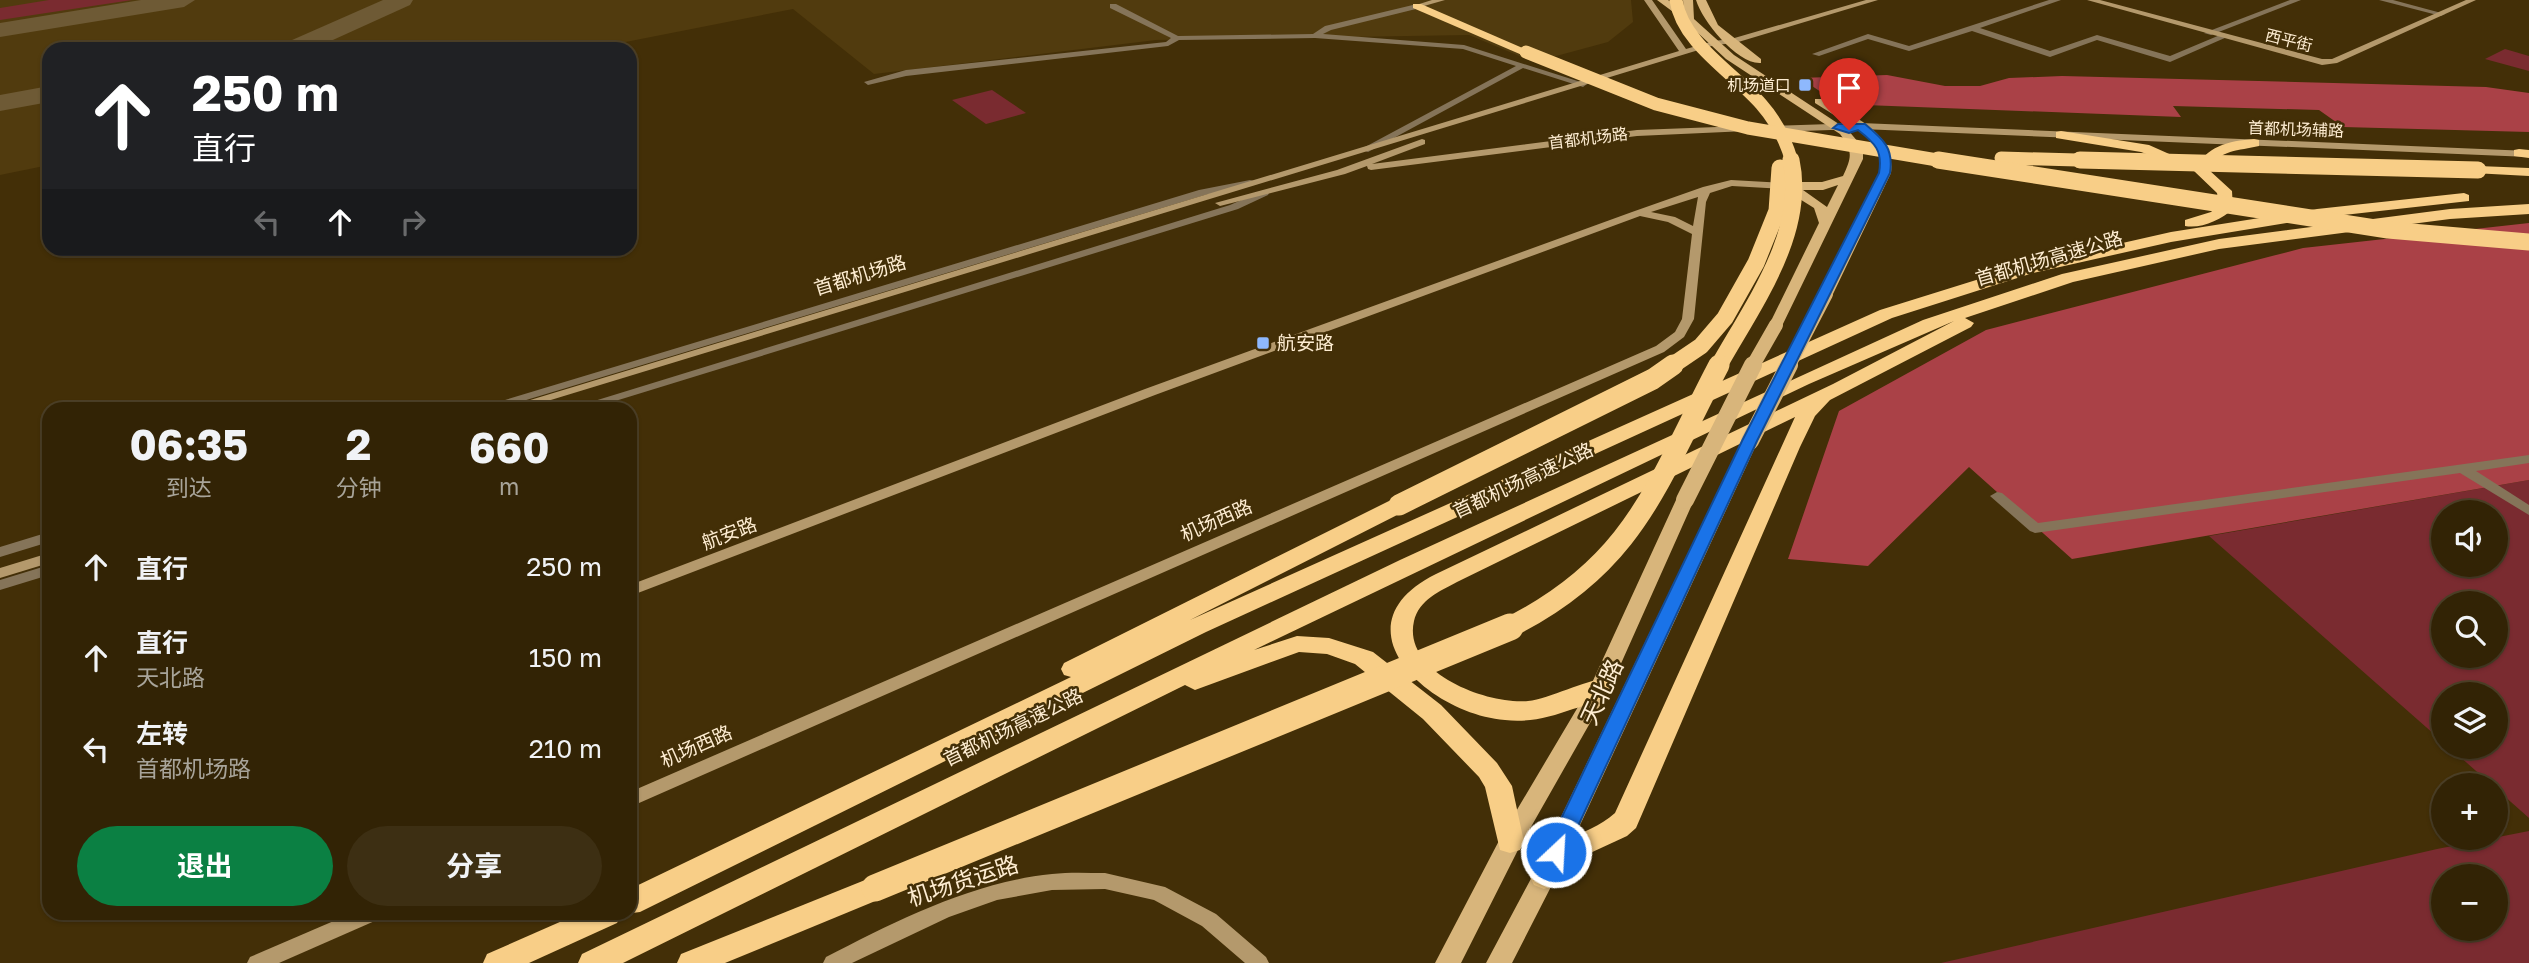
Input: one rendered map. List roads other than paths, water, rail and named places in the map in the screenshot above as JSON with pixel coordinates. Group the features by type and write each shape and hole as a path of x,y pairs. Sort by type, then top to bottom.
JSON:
{"highway":[{"path":"682,880 837,789 1677,366 1716,331 1756,262 1780,194 1779,163 1774,144 1746,101 1675,26 1663,0"},
{"path":"692,963 1507,629 1577,586 1616,548 1656,486 1774,260 1791,219 1794,196 1792,161 1779,130 1751,94 1686,27 1678,14 1676,0"},
{"path":"1418,6 1656,104 1726,123 1867,149 2388,230 2529,242"},
{"path":"2061,135 2144,148 2201,171 2227,196 2227,206 2223,211 2210,218 2165,230 2140,243"},
{"path":"1819,139 1960,155 2059,161 2529,172"},
{"path":"2201,171 2212,154 2254,143"},
{"name":"首都机场高速公路","path":"637,900 1162,643 1822,341 1895,311 1991,278 2045,263 2140,243 2367,208 2529,195"},
{"name":"首都机场高速公路","path":"593,963 1363,587 1827,368 1929,324 2009,295 2125,264 2240,241 2450,214 2529,209"},
{"path":"1601,686 1560,704 1526,711 1502,711 1463,702 1437,686 1407,654 1401,630 1403,619 1414,599 1449,577 1840,388 1976,317 2009,295"},
{"path":"1544,877 1565,852 1617,828 1626,820 1799,428 1813,407 1840,388"},
{"path":"1137,698 1155,690 1219,674 1289,646 1316,644 1351,652 1376,667 1432,712 1477,756 1498,786 1510,842"},
{"path":"498,963 594,920"}],"main road":[{"path":"1663,0 1717,46 1838,128 1855,143 1858,153 1826,223"},
{"path":"1688,0 1689,20"},
{"path":"1701,0 1704,13 1743,52 1864,129"},
{"name":"天北路","path":"1499,963 1544,877 1749,441 1826,294 1887,164 1885,150 1864,129"},
{"path":"1785,186 1823,186 1848,178"},
{"path":"1785,186 1820,206 1826,223"},
{"name":"天北路","path":"1448,963 1510,842 1601,686 1737,392 1776,325 1826,223"}],"street":[{"path":"1315,36 1328,28 1440,0"},
{"path":"1648,0 1685,53"},
{"path":"1717,46 1874,0"},
{"path":"1815,54 1868,36 1909,49 2057,0"},
{"name":"西平街","path":"2091,0 2309,61 2334,61 2473,0"},
{"path":"2208,33 2297,0"},
{"path":"2383,0 2441,14"},
{"path":"1113,6 1177,38 1315,36 1472,48 1520,67 1583,84"},
{"path":"1971,28 2050,54 2097,37 2170,59 2223,37"},
{"path":"868,82 906,73 1168,44 1177,38"},
{"name":"首都机场路","path":"530,402 1685,53 1717,46"},
{"name":"首都机场路","path":"562,402 1228,200 1340,172 1440,136 1717,46"},
{"path":"1367,150 1520,67"},
{"name":"首都机场路","path":"1340,172 1637,133 1864,129"},
{"name":"首都机场辅路","path":"1864,129 2526,154"},
{"path":"1324,162 1340,172"},
{"name":"航安路","path":"637,588 1150,392 1707,189 1742,181 1785,186"},
{"name":"首都机场路","path":"505,402 1203,192 1255,183"},
{"name":"机场西路","path":"637,797 1649,355 1671,342 1688,319 1696,232 1701,202 1707,189"},
{"name":"首都机场路","path":"597,402 1234,207 1264,193"},
{"path":"1636,214 1671,219 1696,232"},
{"path":"1997,496 2035,528 2529,459"},
{"path":"2464,469 2529,511"},
{"path":"0,552 42,539"},
{"path":"0,563 42,550"},
{"path":"0,573 42,560"},
{"path":"0,585 42,572"},
{"name":"机场货运路","path":"833,963 962,902 1044,881 1071,879 1132,885 1165,894 1207,916 1235,937 1259,963"},
{"path":"257,963 356,920"}],"place":[{"name":"机场道口","path":"1805,85"},
{"name":"航安路","path":"1263,343"}]}
